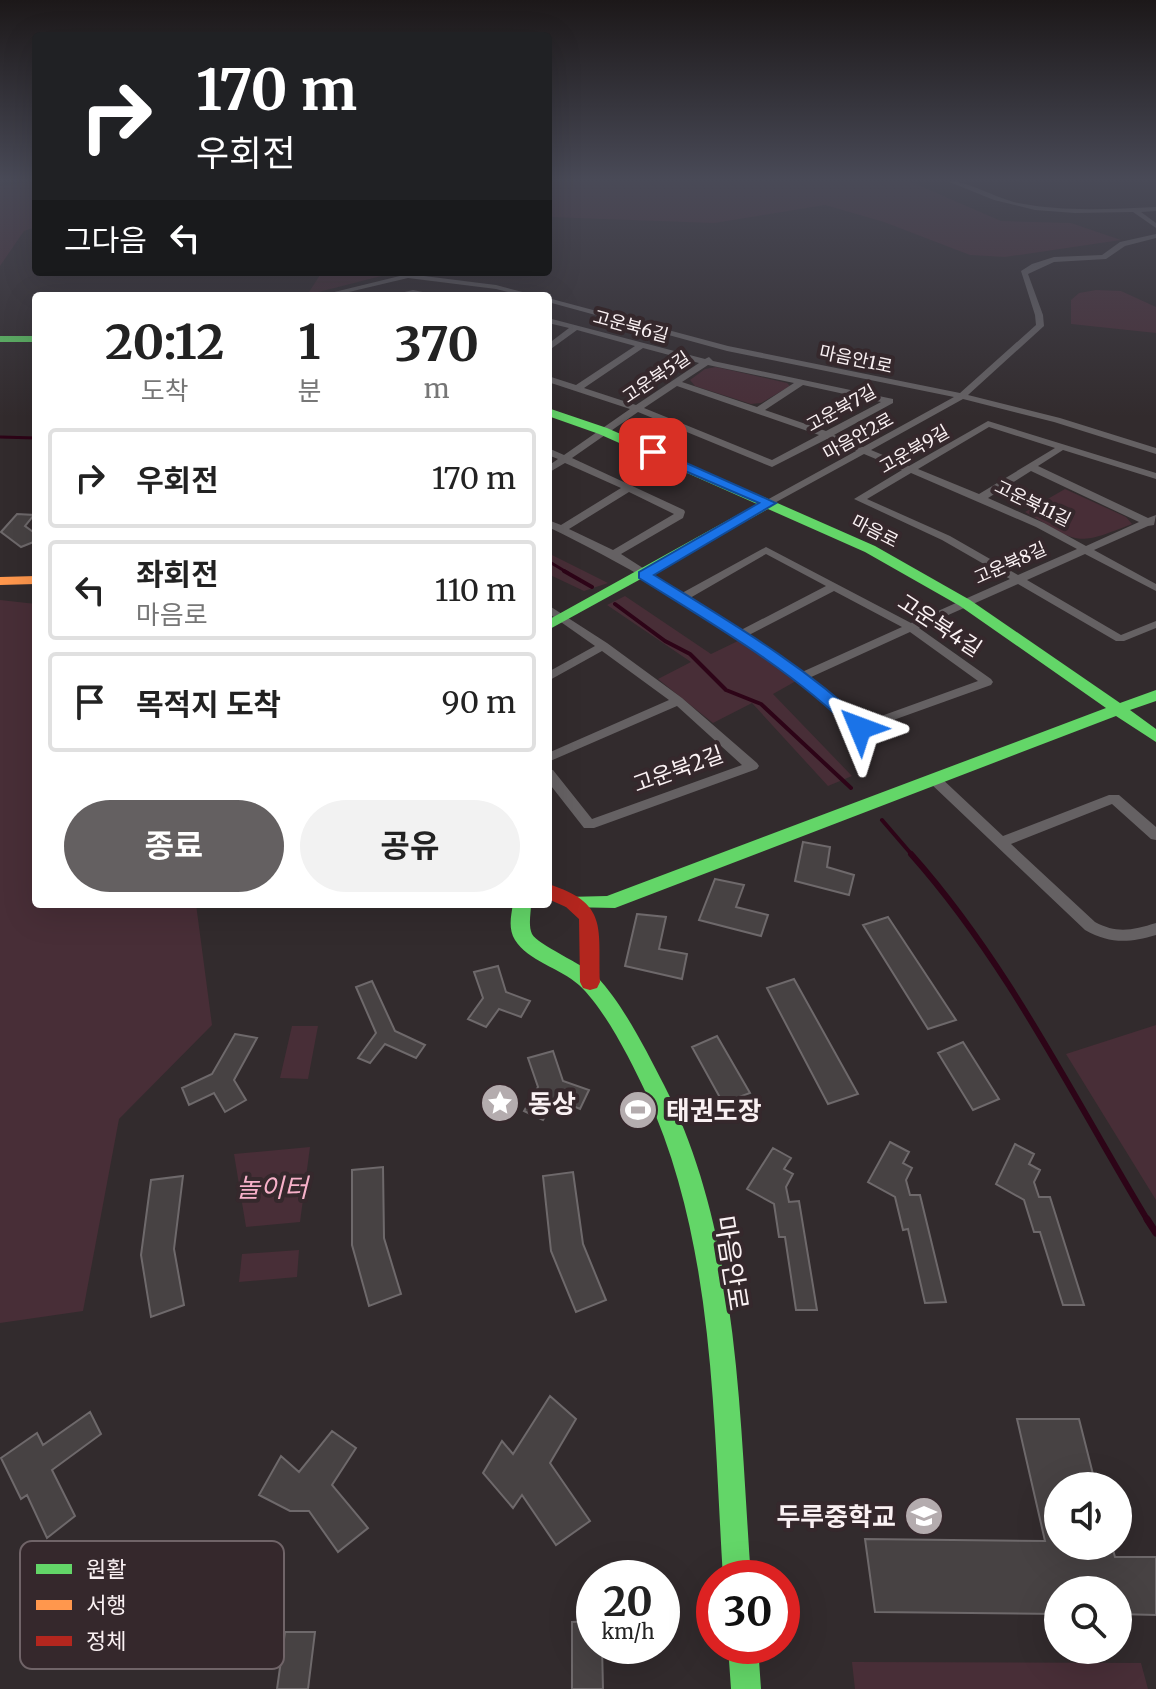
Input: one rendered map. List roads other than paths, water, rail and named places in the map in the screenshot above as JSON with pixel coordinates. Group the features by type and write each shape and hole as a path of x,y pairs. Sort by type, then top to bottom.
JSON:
{"street":[{"name":"마음안2로","path":"769,503 962,396 1040,326 1024,273 1038,262 1047,260"},
{"path":"339,292 408,276 517,292"},
{"name":"마음안1로","path":"552,301 727,348 962,396 1057,420 1156,451"},
{"name":"고운북6길","path":"552,321 706,362"},
{"path":"552,345 576,327"},
{"path":"0,339 32,339"},
{"path":"578,388 641,345"},
{"name":"고운북5길","path":"552,467 727,348"},
{"name":"고운북7길","path":"638,409 772,464 890,401 706,362"},
{"path":"552,380 638,409"},
{"path":"676,383 760,409 980,498"},
{"path":"760,409 800,383"},
{"name":"마음로","path":"552,413 603,431 870,549 965,603 1156,737"},
{"name":"고운북9길","path":"1020,578 946,538 859,499 988,424 1156,476"},
{"path":"1031,467 1064,446"},
{"path":"552,453 680,512 679,516 613,554"},
{"name":"고운북11길","path":"980,498 1031,467 1153,522"},
{"path":"562,529 630,487"},
{"name":"고운북11길","path":"980,498 1156,588"},
{"path":"553,617 644,575 769,503"},
{"name":"고운북8길","path":"801,677 1085,549 1153,522"},
{"name":"고운북4길","path":"552,525 613,554 684,597 801,677 860,728 987,682 910,627 766,550 684,597"},
{"path":"1020,578 1120,639 1156,624"},
{"path":"0,581 32,581"},
{"path":"741,635 835,586"},
{"name":"고운북2길","path":"552,778 589,825 752,766 678,701 603,646 553,617"},
{"path":"552,675 603,646"},
{"path":"558,898 608,903 1156,695"},
{"path":"552,756 678,701"},
{"path":"934,779 1090,926 1109,937 1132,936 1156,929"},
{"path":"1002,842 1114,798 1156,835"},
{"path":"558,898 582,908 588,931 590,982"},
{"path":"540,950 567,950 588,931 608,903"},
{"path":"526,908 520,924 522,935 529,944 590,982"},
{"name":"마음안로","path":"590,982 634,1048 674,1127 700,1220 716,1322 736,1560"},
{"path":"744,1664 746,1689"}],"waterway":[{"path":"0,437 32,438"},
{"path":"552,563 568,573"},
{"path":"564,571 592,587"},
{"path":"615,604 665,641 690,654 726,690 761,704 851,788"},
{"path":"882,820 913,856"},
{"path":"911,854 946,896 1009,985 1148,1221"},
{"path":"1147,1219 1156,1233"}],"place":[{"name":"동상","path":"500,1103"},
{"name":"태권도장","path":"638,1110"},
{"name":"두루중학교","path":"924,1516"}],"park label":[{"name":"놀이터","path":"272,1187"}]}
